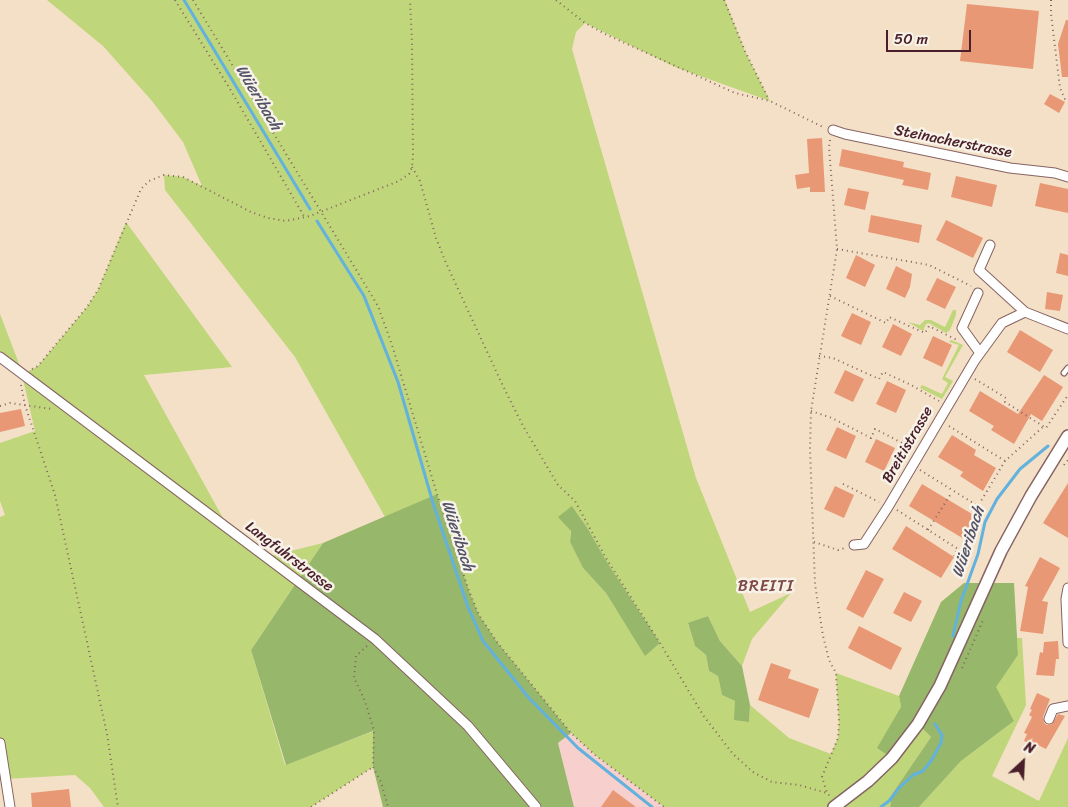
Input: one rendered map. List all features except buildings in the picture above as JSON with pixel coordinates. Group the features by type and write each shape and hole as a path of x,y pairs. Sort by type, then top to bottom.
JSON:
{"street":[{"name":"Steinacherstrasse","path":"832,130 993,165 1055,173 1068,177"},
{"path":"990,245 979,270 1025,312 1068,329"},
{"path":"978,293 962,328 980,352"},
{"name":"Breitistrasse","path":"854,544 864,544 980,352 1002,323 1025,312"},
{"name":"Langfuhrstrasse","path":"0,357 375,639 468,726 536,807"},
{"path":"836,806 868,781 892,758 918,724 940,686 1001,552 1030,496 1068,437"},
{"path":"1068,588 1066,599 1068,643"},
{"path":"1049,719 1053,710 1068,706"},
{"path":"0,743 10,807"}],"lane":[{"path":"1064,373 1068,368"}],"path":[{"path":"175,0 230,88 305,218"},
{"path":"193,0 378,306 392,345 437,494 469,591 479,615 497,642 571,733 595,755 664,807"},
{"path":"118,807 107,734 55,495 25,405 21,384 22,375 38,366 87,307 98,290 141,189 149,180 164,175 183,177 260,216 286,221 305,218 398,181 409,174 412,167 410,0"},
{"path":"556,0 585,23 605,34 735,93 770,101 832,130 829,147 837,249 811,411 810,449 815,584 823,636 836,673 839,722 838,738 822,777 827,793 836,806"},
{"path":"724,0 745,51 770,101"},
{"path":"1051,0 1060,88 1068,102"},
{"path":"412,167 422,185 436,238 446,263 523,426 558,485 575,501 606,558 703,715 733,754 753,772 772,782 827,793"},
{"path":"837,249 929,265 974,287 978,293"},
{"path":"830,296 886,323 889,317 925,333 929,326 964,343"},
{"path":"819,356 833,358 879,379 884,372 931,396 946,407"},
{"path":"967,373 1006,398 1004,402 1044,426"},
{"path":"912,465 978,506 1005,461 1044,426 1046,428 1068,395"},
{"path":"0,406 10,403 75,413"},
{"path":"811,411 832,418 872,438 875,429 919,452"},
{"path":"938,419 1005,461"},
{"path":"843,484 888,506 958,549 954,556"},
{"path":"928,530 952,491"},
{"path":"814,542 838,550 854,544"},
{"path":"375,639 356,656 354,678 365,701 374,731 373,767 381,782 388,807"},
{"path":"311,807 373,767"}],"shaded area":[{"path":"571,733 595,755 664,807 574,807 558,743"}],"green space":[{"path":"47,0 725,0 745,51 770,101 675,67 585,23 576,32 572,49 696,478 750,612 791,593 752,639 742,666 720,641 708,616 688,624 695,646 706,655 709,671 718,676 722,695 735,701 749,722 750,705 789,738 831,754 838,738 839,722 836,673 899,696 901,707 931,737 892,794 890,807 664,807 595,755 571,733 497,642 479,615 469,591 437,494 385,517 295,357 165,190 164,175 183,177 202,186 183,142 152,101 103,46","holes":["572,506 607,562 660,643 645,655 606,593 583,568 570,542"]},
{"path":"126,222 232,367 144,375 229,529 267,557 323,543 251,650 285,765 374,731 373,767 311,807 104,807 90,788 75,775 5,779 0,743 0,517 5,515 0,501 0,443 35,431 22,375 0,357 0,314 23,374 38,366 87,307 98,290"},
{"path":"953,310 956,310 956,315 950,330 946,333 929,323 926,324 923,331 908,322 920,325 925,320 931,320 945,327"},
{"path":"951,340 963,345 945,377 953,381 942,399 920,388 922,385 942,394 948,383 942,379 959,345 949,342"},
{"path":"437,494 469,591 479,615 497,642 571,733 558,743 574,807 383,807 373,767 373,731 286,765 251,650 323,543"},
{"path":"572,506 660,643 645,656 606,593 583,568 570,542 571,531 558,517"},
{"path":"964,583 1014,583 1018,655 996,687 1014,721 961,761 919,807 890,807 892,794 931,737 918,724 892,758 877,748 901,707 899,696 941,602"},
{"path":"708,616 720,641 742,666 750,705 749,722 734,720 735,701 722,695 718,676 709,671 706,655 695,646 688,623"},
{"path":"1017,638 1022,638 1026,705 992,776 1039,801 1068,738 1068,807 919,807 961,761 1014,721 995,687 1018,655"}],"waterway":[{"name":"Wüeribach","path":"184,0 310,209"},
{"name":"Wüeribach","path":"317,221 364,296 398,382 433,503 468,607 483,641 529,698 578,748 652,807"},
{"name":"Wüeribach","path":"953,636 961,601 978,554 985,522 997,499 1020,469 1048,446"},
{"name":"Wüeribach","path":"881,807 913,775 923,771 931,761 941,743 942,735 935,724"}],"district":[{"name":"BREITI","path":"766,587"}]}
